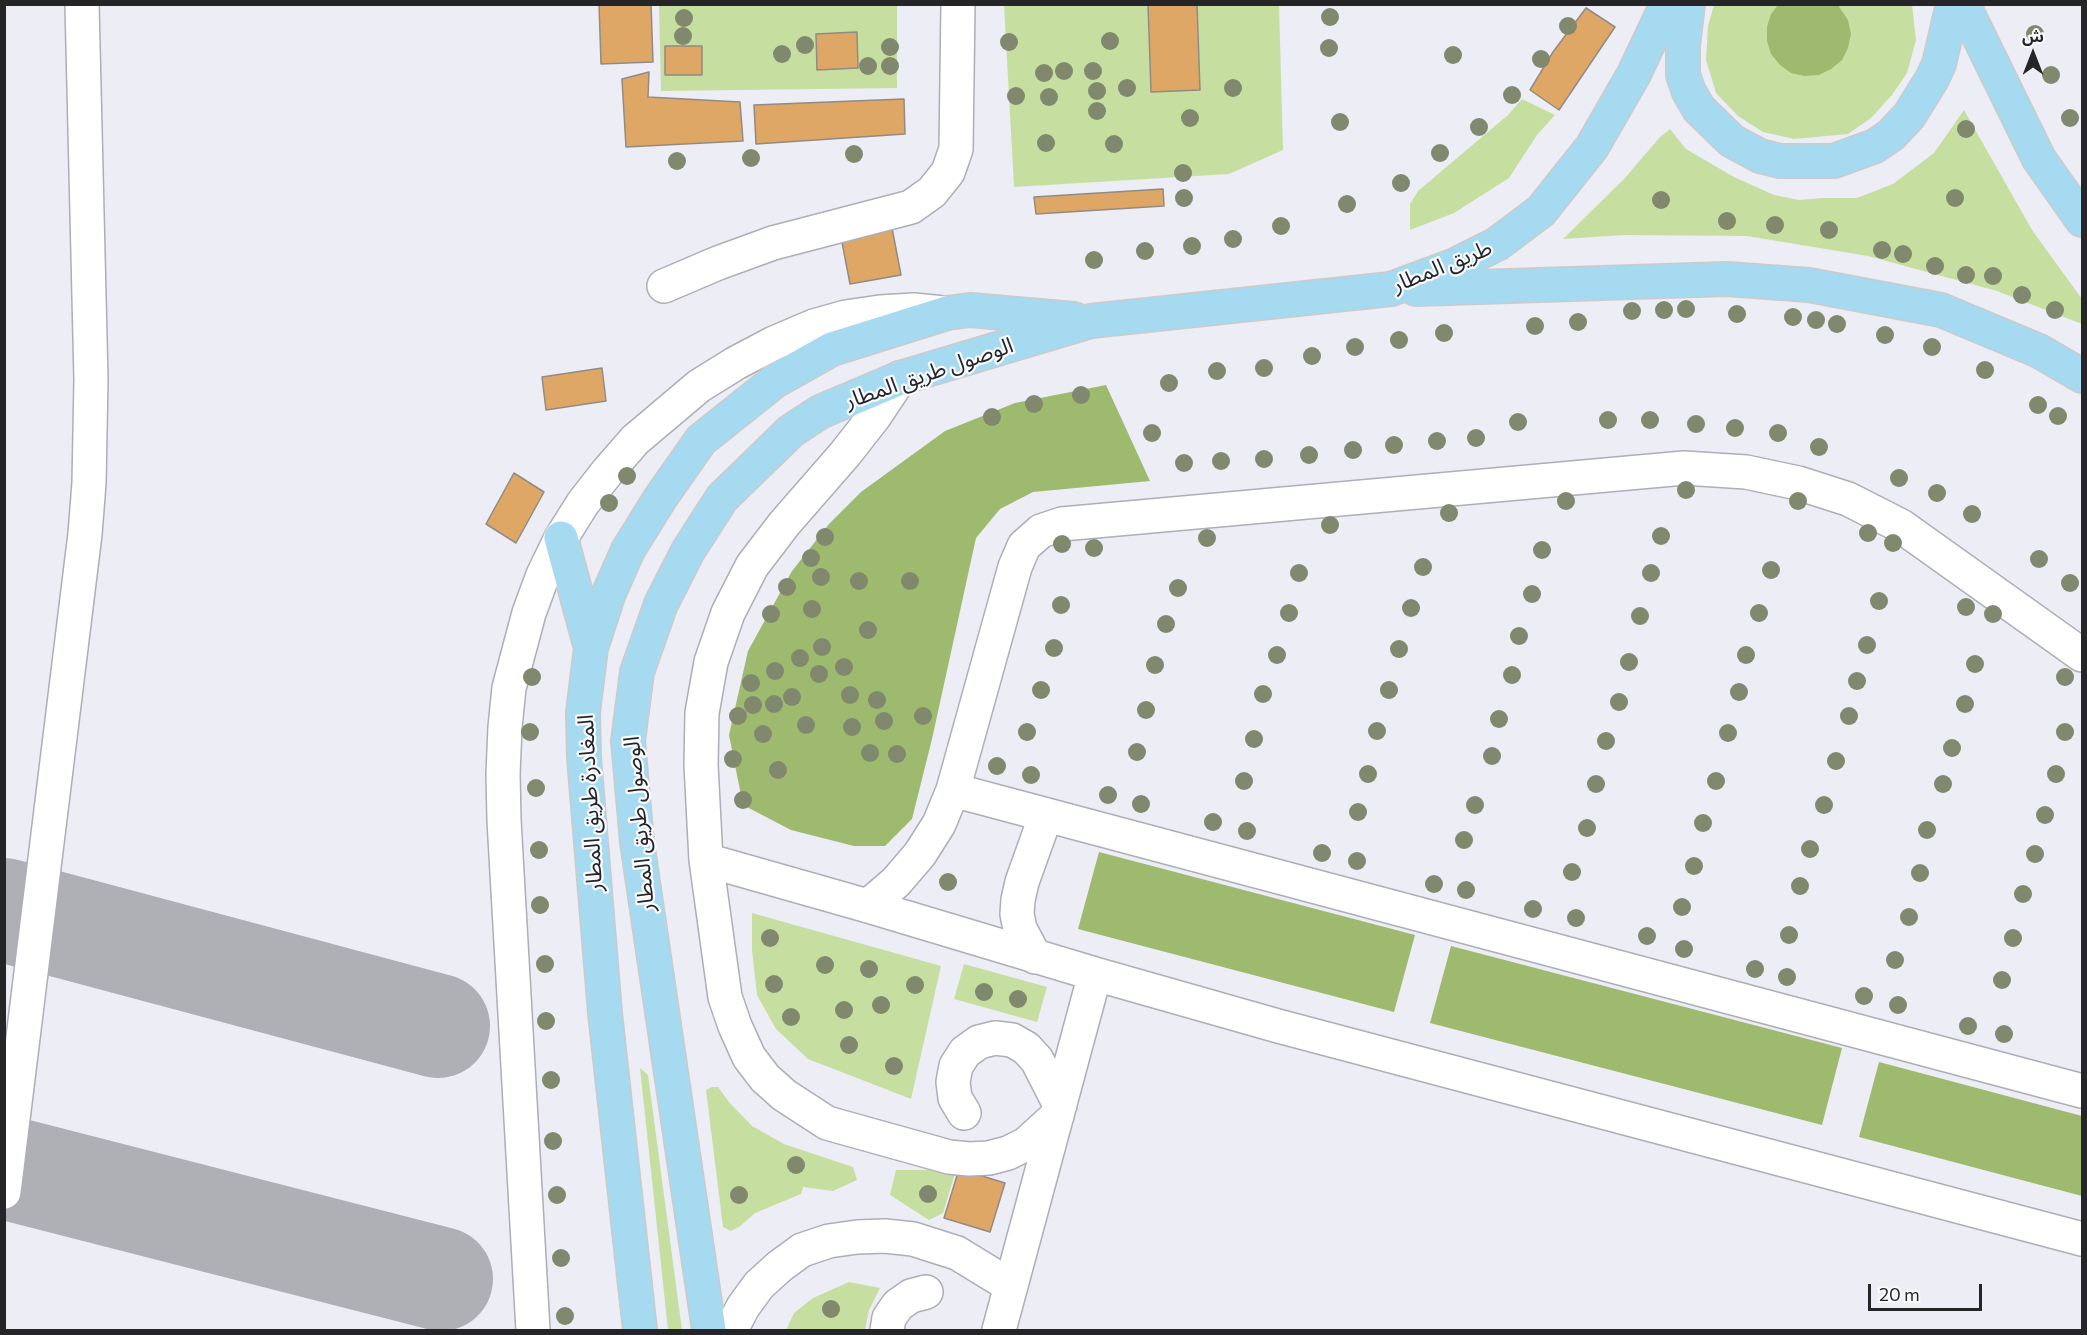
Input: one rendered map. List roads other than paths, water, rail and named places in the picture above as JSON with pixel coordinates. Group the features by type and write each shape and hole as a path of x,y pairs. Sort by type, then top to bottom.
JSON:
{"main road":[{"name":"طريق المطار","path":"1091,321 1391,290 1453,266 1497,244 1541,211 1592,147 1634,74 1667,4"},
{"path":"1688,4 1683,45 1683,75 1694,101 1731,141 1760,156 1780,161 1834,161 1875,146 1891,135 1909,116 1932,79 1939,64 1953,4"},
{"path":"1963,4 2039,159 2082,220"},
{"path":"1391,290 1727,279 1809,285 1941,310 2039,351 2082,376"},
{"name":"المغادرة طريق المطار","path":"640,1330 605,1013 584,757 583,712 591,648 609,593 628,550 661,497 701,440 775,381 832,349 947,313 978,311 1091,321"},
{"name":"الوصول طريق المطار","path":"709,1330 637,842 628,741 637,672 661,604 688,551 722,498 791,431 820,412 900,378 1091,321"},
{"path":"561,538 591,648"}],"lane":[{"path":"4,1192 84,545 89,483 91,380 82,4"},
{"path":"664,286 773,243 911,207 932,192 948,172 956,149 958,4"},
{"path":"533,1330 504,820 504,727 509,688 529,613 543,575 561,538 583,503 608,471 635,440 699,386 736,363 814,326 846,317 880,312 947,313"},
{"path":"900,378 874,417 845,454 784,524 752,566 728,613 711,662 702,713 701,765 706,860 725,997 749,1057 765,1078 784,1095 827,1123 950,1157 989,1158 1008,1153 1026,1144 1058,1111"},
{"path":"868,906 896,882 920,854 939,824 953,790 1015,567 1024,546 1041,531 1062,524 1684,468 1746,472 1798,483 1848,499 1901,526 2082,655"},
{"path":"953,790 2082,1091"},
{"path":"1035,957 1020,929 1018,900 1046,815"},
{"path":"706,860 1278,1026 2082,1239"},
{"path":"999,1330 1095,974"},
{"path":"964,1113 955,1098 953,1082 956,1066 965,1052 979,1042 995,1038 1012,1040 1026,1048 1037,1060 1058,1111"},
{"path":"731,1330 743,1307 759,1285 802,1250 829,1241 866,1236 913,1239 957,1253 1011,1286"},
{"path":"887,1330 889,1317 898,1305 911,1296 926,1292"}]}
